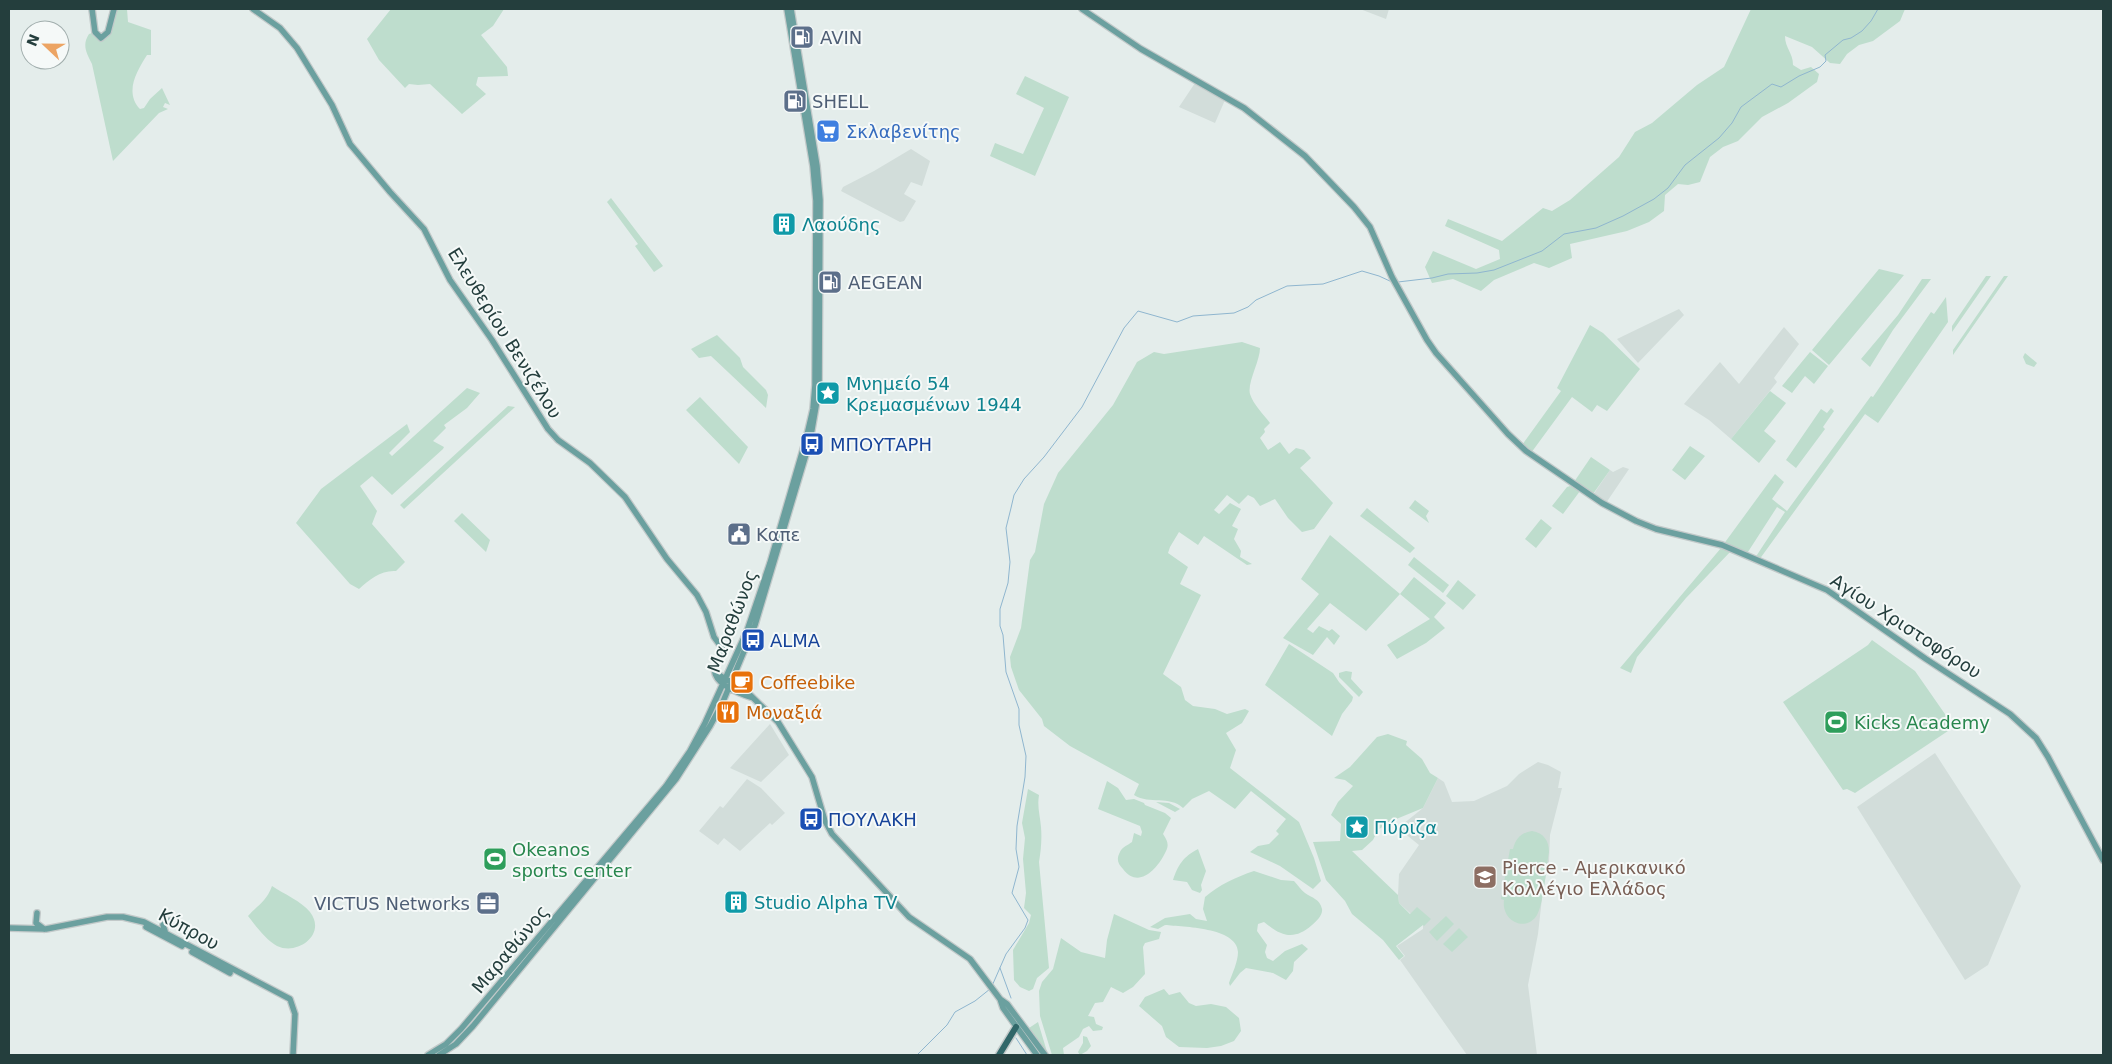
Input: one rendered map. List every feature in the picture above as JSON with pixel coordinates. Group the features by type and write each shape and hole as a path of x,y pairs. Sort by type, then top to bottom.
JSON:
{"highway":[{"path":"999,1055 1019,1026"}],"main road":[{"path":"92,9 95,32 101,38 108,32 114,9"},
{"name":"Ελευθερίου Βενιζέλου","path":"254,9 280,28 297,48 332,105 350,144 426,232 450,280 492,340 548,429 563,444 582,456 622,494 645,524 667,559 697,595 708,618 714,637 722,648 716,673"},
{"name":"Μαραθώνος","path":"438,1055 456,1044 466,1033 656,806 689,761 722,704 730,672 753,615 806,439 815,395 816,200 813,166 787,9"},
{"name":"Μαραθώνος","path":"428,1055 446,1044 464,1026 653,803 693,746 750,642 810,441 819,396 820,200 817,166 791,9"},
{"name":"Αγίου Χριστοφόρου","path":"1082,9 1141,49 1244,108 1292,143 1319,169 1365,220 1392,277 1436,353 1508,434 1526,451 1602,503 1636,521 1656,529 1722,545 1827,590 1926,659 2010,714 2036,738 2103,860"},
{"path":"716,673 725,676 730,672"},
{"path":"716,673 717,678 753,698 778,722 812,778 825,821 832,834 909,917 924,929 965,954 1000,999 1003,1008 1045,1055"},
{"path":"728,684 753,698"},
{"path":"722,704 732,695 744,694"},
{"path":"37,913 36,922 39,926 46,929"},
{"name":"Κύπρου","path":"9,930 46,929 97,918 112,917 144,922 165,931 216,961 290,999 294,1014 291,1055"},
{"name":"Κύπρου","path":"9,930 46,933 112,920 136,923 151,928 215,966 288,1002 291,1019 291,1055"},
{"path":"165,931 163,925 170,920"},
{"path":"1019,1026 1032,1050 1037,1055"}],"shaded area":[{"path":"1360,9 1389,9 1386,19"},
{"path":"1195,83 1225,100 1215,123 1179,107"},
{"path":"911,149 930,161 922,186 911,182 904,194 916,201 904,221 900,222 841,191 843,187"},
{"path":"1679,309 1684,315 1638,363 1617,339"},
{"path":"1784,327 1799,344 1774,378 1777,382 1731,439 1709,420 1684,404 1720,362 1739,384"},
{"path":"1623,467 1629,469 1606,503 1593,495 1610,470 1613,472"},
{"path":"770,724 789,755 761,782 730,768"},
{"path":"1935,753 2021,886 1988,965 1965,980 1857,807"},
{"path":"1538,762 1561,772 1558,788 1562,788 1550,835 1549,862 1528,985 1537,1055 1467,1055 1400,960 1405,956 1397,946 1423,929 1423,925 1399,903 1399,874 1419,845 1398,828 1423,808 1438,778 1444,782 1452,802 1474,801 1507,786 1519,774"},
{"path":"747,779 761,788 785,813 772,825 770,823 740,851 724,838 718,845 699,831 720,806 723,808"}],"green space":[{"path":"115,9 127,9 128,22 151,30 151,55 147,55 136,75 133,89 135,102 140,109 144,108 150,99 162,88 170,105 165,103 163,107 168,109 159,113 113,161 92,64 85,45 89,34 92,33 97,39 107,38"},
{"path":"391,9 504,9 493,26 481,35 507,67 508,76 478,77 476,85 486,94 462,114 430,84 409,84 405,88 379,60 367,39"},
{"path":"1751,9 1905,9 1900,21 1873,41 1859,45 1847,54 1840,64 1830,63 1812,47 1785,36 1793,65 1801,70 1811,67 1819,74 1817,82 1788,103 1762,117 1738,141 1723,147 1710,157 1700,182 1688,185 1678,184 1665,195 1664,211 1649,222 1627,231 1570,244 1572,258 1549,268 1534,263 1494,280 1481,291 1453,279 1432,283 1425,267 1433,251 1476,269 1500,259 1499,250 1445,226 1448,219 1502,241 1543,208 1552,211 1570,200 1619,157 1635,132 1652,123 1697,85 1724,67"},
{"path":"1025,76 1069,97 1035,176 990,156 995,143 1023,154 1044,108 1016,94"},
{"path":"611,198 663,266 654,272 635,246 638,244 607,202"},
{"path":"1879,269 1904,275 1829,365 1812,350"},
{"path":"1986,276 1991,276 1952,332 1952,326"},
{"path":"2004,276 2008,276 1953,355 1953,350"},
{"path":"1922,279 1931,279 1893,330 1870,367 1861,359 1898,315"},
{"path":"1946,297 1948,322 1878,423 1865,414 1759,560 1755,558 1785,512 1777,507 1746,555 1723,545 1775,474 1784,482 1772,499 1787,511 1871,396 1873,397 1931,312 1934,314"},
{"path":"1590,325 1603,333 1640,369 1607,411 1597,405 1592,412 1572,397 1531,453 1522,445 1561,391 1557,388"},
{"path":"717,335 740,358 743,367 766,390 768,395 766,408 711,356 699,358 691,349"},
{"path":"1242,342 1260,348 1250,394 1270,423 1264,429 1265,432 1260,438 1268,450 1280,442 1289,454 1296,448 1304,450 1311,458 1300,468 1333,503 1314,529 1302,532 1288,518 1275,499 1260,506 1254,498 1248,495 1239,504 1227,495 1214,510 1219,514 1230,503 1241,509 1232,526 1238,529 1234,539 1241,551 1240,557 1252,564 1247,565 1204,536 1198,545 1179,532 1168,553 1188,567 1180,584 1201,595 1163,674 1181,687 1185,700 1193,706 1215,709 1227,714 1245,709 1249,711 1242,723 1226,733 1236,750 1230,768 1299,822 1321,881 1313,889 1280,866 1250,852 1258,846 1269,844 1279,834 1276,831 1286,819 1251,791 1235,809 1209,791 1192,799 1183,808 1172,802 1140,798 1134,795 1139,784 1070,746 1044,726 1042,719 1019,690 1011,667 1010,657 1021,628 1030,560 1035,552 1044,504 1058,473 1113,405 1137,362 1154,352 1164,354"},
{"path":"1810,352 1828,366 1814,384 1805,376 1792,393 1782,386"},
{"path":"2025,353 2037,363 2034,367 2026,364 2023,357"},
{"path":"467,388 480,393 467,408 444,425 446,428 433,441 444,447 443,449 392,495 372,476 360,486 377,511 372,524 405,562 396,571 385,572 359,589 350,584 296,523 321,489 407,424 410,432 389,453 392,456"},
{"path":"1770,391 1786,403 1764,431 1776,441 1759,463 1731,439"},
{"path":"700,397 748,447 739,464 686,410"},
{"path":"508,406 515,407 404,509 400,505"},
{"path":"1831,408 1834,411 1823,427 1825,429 1796,468 1786,460 1821,409 1827,413"},
{"path":"1690,446 1705,456 1685,480 1672,470"},
{"path":"1591,457 1610,470 1593,494 1574,482"},
{"path":"1570,486 1580,491 1563,514 1552,506 1567,487"},
{"path":"1415,500 1429,511 1426,516 1429,523 1409,508"},
{"path":"1367,508 1415,548 1410,553 1360,516"},
{"path":"462,513 490,540 486,552 454,521"},
{"path":"1541,519 1552,528 1536,548 1525,539"},
{"path":"1330,535 1400,594 1366,631 1330,603 1307,629 1313,633 1319,626 1329,631 1332,629 1340,636 1334,645 1327,637 1313,655 1283,638 1319,594 1301,579"},
{"path":"1721,548 1731,551 1686,598 1637,657 1631,673 1620,668"},
{"path":"1414,557 1449,585 1443,593 1408,565"},
{"path":"1414,577 1446,603 1434,617 1445,628 1426,643 1397,659 1387,645 1430,619 1400,594"},
{"path":"1458,580 1476,595 1463,610 1446,596"},
{"path":"1872,640 1915,671 1954,727 1855,793 1847,789 1843,790 1783,702 1868,645"},
{"path":"1289,644 1333,673 1353,697 1342,714 1332,736 1265,685"},
{"path":"1352,672 1351,679 1363,692 1359,697 1339,677 1339,673"},
{"path":"1388,734 1407,741 1406,745 1422,759 1430,773 1438,778 1423,808 1389,822 1378,830 1373,840 1362,850 1352,851 1398,895 1399,903 1410,914 1417,907 1431,919 1396,946 1404,956 1399,960 1383,940 1352,914 1345,901 1326,880 1313,842 1340,841 1341,824 1331,815 1338,802 1353,786 1345,780 1334,778 1350,767 1377,737"},
{"path":"1107,781 1118,788 1126,800 1134,799 1144,803 1171,818 1163,834 1168,844 1166,852 1161,861 1146,875 1135,877 1129,875 1118,861 1122,849 1132,842 1134,833 1141,836 1142,832 1140,826 1098,809"},
{"path":"1028,789 1039,795 1041,849 1039,862 1049,968 1037,978 1033,989 1029,991 1020,987 1014,980 1013,950 1029,923 1031,915 1024,908 1026,893 1023,859 1025,838 1022,823"},
{"path":"1156,802 1169,803 1180,809 1175,812"},
{"path":"1532,831 1545,838 1549,852 1543,894 1537,915 1527,923 1521,924 1510,919 1506,914 1504,900 1501,899 1510,849 1513,849 1520,837"},
{"path":"1198,849 1206,871 1200,893 1192,890 1187,882 1173,880 1182,862 1188,855"},
{"path":"1254,871 1281,880 1294,881 1304,892 1318,901 1322,909 1318,920 1305,930 1293,935 1276,931 1264,922 1258,924 1257,931 1267,945 1265,952 1267,958 1273,961 1285,951 1302,944 1308,949 1294,962 1293,971 1286,980 1273,973 1246,968 1230,986 1229,983 1238,952 1235,944 1229,938 1219,933 1196,928 1165,925 1158,929 1150,927 1165,918 1190,914 1196,919 1207,921 1203,909 1205,897 1228,882"},
{"path":"272,886 302,904 310,912 314,920 315,928 313,935 301,945 293,948 277,946 257,928 248,916 265,899"},
{"path":"1114,914 1149,930 1161,932 1159,939 1145,943 1143,947 1145,974 1133,987 1123,993 1111,987 1103,1002 1095,1003 1088,1016 1094,1017 1096,1024 1103,1027 1102,1030 1093,1031 1089,1026 1083,1029 1079,1037 1063,1048 1064,1055 1052,1055 1040,1016 1039,991 1042,982 1053,969 1061,938 1081,952 1105,958 1107,940"},
{"path":"1446,916 1454,924 1437,941 1429,932"},
{"path":"1459,928 1468,937 1452,952 1443,944"},
{"path":"1164,989 1169,995 1180,992 1189,1003 1196,1006 1211,1004 1226,1007 1239,1018 1241,1031 1234,1041 1221,1046 1207,1048 1179,1047 1166,1037 1162,1026 1139,1006 1145,997"},
{"path":"1038,1022 1048,1055 1029,1028"},
{"path":"1083,1036 1087,1037 1091,1046 1080,1055 1078,1052 1083,1043"}],"waterway":[{"path":"1398,282 1448,274 1477,273 1494,270 1542,251 1564,234 1596,228 1654,199 1668,188 1685,165 1719,138 1732,123 1741,107 1772,84 1781,87 1799,76 1820,67 1826,61 1825,55 1843,40 1851,38 1862,31 1878,9"},
{"path":"992,986 1006,954 1025,928 1028,920 1012,893 1019,867 1016,849 1017,826 1025,777 1026,756 1019,725 1019,709 1006,672 1003,635 1000,626 1000,609 1008,583 1010,562 1006,528 1014,495 1024,479 1044,457 1082,407 1124,328 1138,311 1177,322 1193,316 1234,313 1248,307 1256,300 1287,286 1323,284 1362,271 1392,282"},
{"path":"1000,968 1011,998"},
{"path":"917,1055 947,1025 955,1012 975,1001 990,989"},
{"path":"1016,1038 1027,1055"}],"place":[{"name":"AVIN","path":"802,37"},
{"name":"SHELL","path":"795,101"},
{"name":"Σκλαβενίτης","path":"828,131"},
{"name":"Λαούδης","path":"784,224"},
{"name":"AEGEAN","path":"830,282"},
{"name":"Μνημείο 54 Κρεμασμένων 1944","path":"828,393"},
{"name":"ΜΠΟΥΤΑΡΗ","path":"812,444"},
{"name":"Καπε","path":"739,534"},
{"name":"ALMA","path":"753,640"},
{"name":"Coffeebike","path":"742,682"},
{"name":"Μοναξιά","path":"728,712"},
{"name":"Kicks Academy","path":"1836,722"},
{"name":"ΠΟΥΛΑΚΗ","path":"811,819"},
{"name":"Πύριζα","path":"1357,827"},
{"name":"Okeanos sports center","path":"495,859"},
{"name":"Pierce - Αμερικανικό Κολλέγιο Ελλάδος","path":"1485,877"},
{"name":"Studio Alpha TV","path":"736,902"},
{"name":"VICTUS Networks","path":"488,903"}]}
